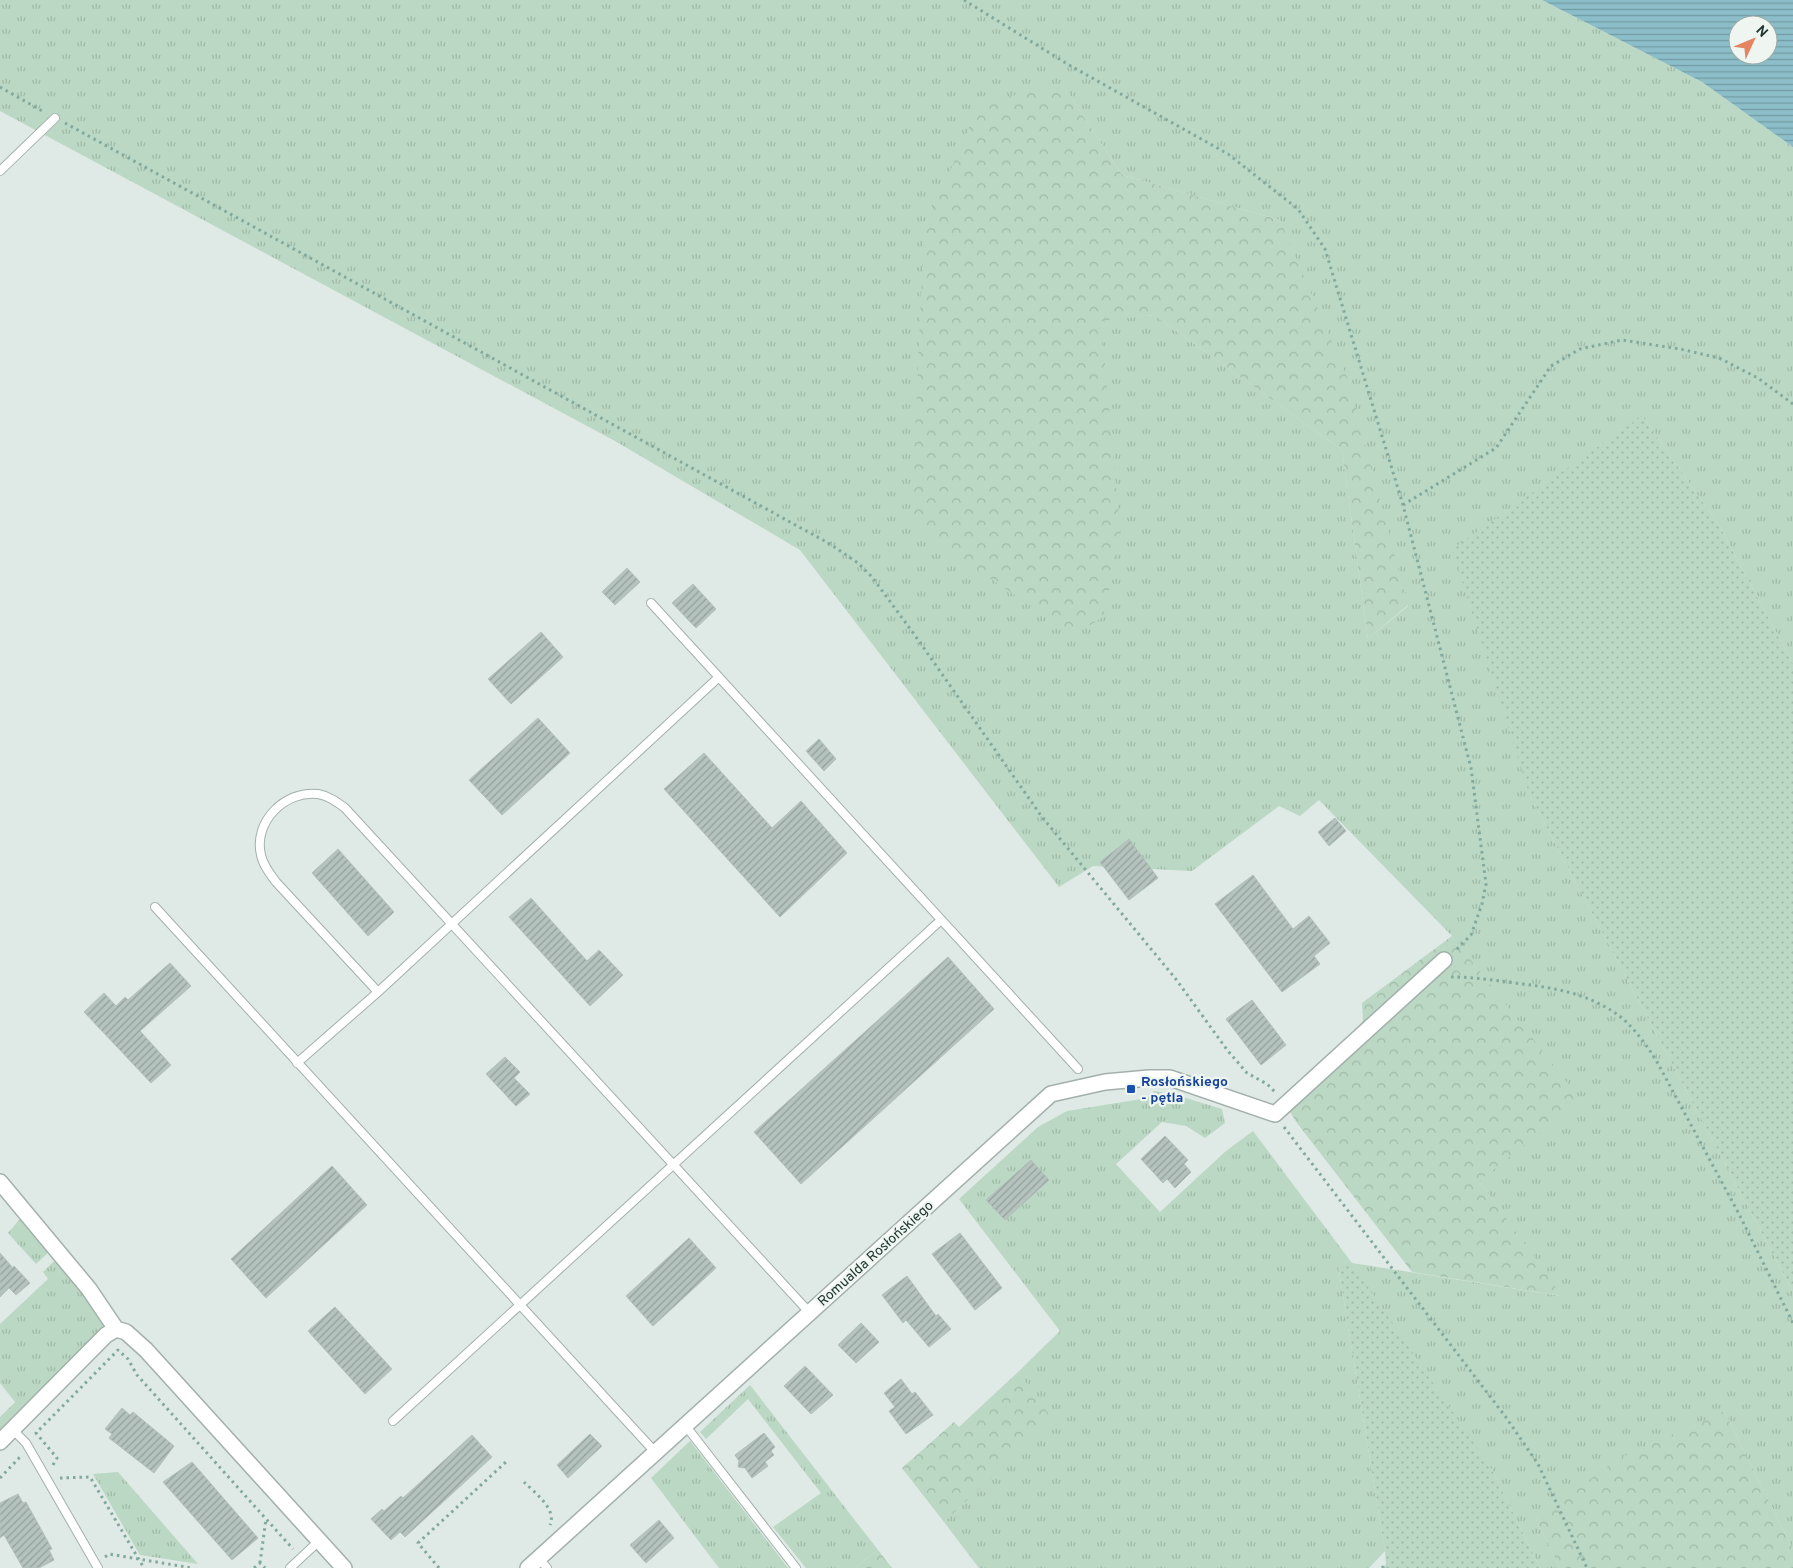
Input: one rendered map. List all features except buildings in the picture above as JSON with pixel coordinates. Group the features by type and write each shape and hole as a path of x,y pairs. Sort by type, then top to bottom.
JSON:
{"street":[{"path":"1280,1109 1444,960"},
{"name":"Romualda Rosłońskiego","path":"528,1568 543,1563 655,1452 1051,1094 1105,1082 1170,1078 1280,1109"},
{"path":"0,1182 89,1289 116,1329 126,1332 141,1344 344,1568"},
{"path":"0,1442 106,1335 116,1329"}],"lane":[{"path":"0,171 55,118"},
{"path":"651,603 1078,1069"},
{"path":"298,1063 378,992 719,677"},
{"path":"378,992 267,870 261,856 259,842 263,826 270,814 281,804 294,797 306,794 319,794 331,798 345,808 809,1312"},
{"path":"155,908 655,1452"},
{"path":"393,1421 941,920"},
{"path":"685,1425 796,1568"},
{"path":"12,1430 26,1443 98,1568"},
{"path":"290,1568 319,1541"}],"path":[{"path":"964,0 1070,65 1228,154 1298,209 1325,249 1404,505 1471,768 1486,884 1482,904 1471,935 1444,960"},
{"path":"0,87 830,544 858,563 872,577 914,634 1042,817 1174,978 1240,1066 1247,1073 1267,1084 1280,1109 1538,1464 1587,1568"},
{"path":"1404,505 1496,448 1550,366 1580,349 1622,340 1680,349 1719,358 1758,378 1793,404"},
{"path":"1449,977 1547,987 1574,993 1608,1008 1641,1038 1656,1060 1740,1214 1793,1323"},
{"path":"144,1568 90,1477 60,1479 54,1472 54,1462 57,1458 36,1433 118,1350 128,1359 137,1376 301,1558"},
{"path":"439,1568 418,1543 506,1462"},
{"path":"524,1482 549,1510 552,1517 550,1527"},
{"path":"254,1568 260,1563 266,1518"},
{"path":"114,1555 192,1568"},
{"path":"260,1563 265,1568"},
{"path":"1382,1568 1386,1564"}],"green space":[{"path":"0,0 1542,0 1702,82 1793,147 1793,664 1719,525 1642,416 1530,796 1793,1292 1793,1549 1724,1411 1536,1519 1560,1568 1540,1568 1492,1470 1338,1265 1385,1551 1369,1568 979,1568 944,1522 1052,1420 1018,1372 1060,1331 959,1199 1038,1127 1067,1111 1148,1098 1154,1091 1176,1095 1222,1109 1225,1123 1205,1138 1186,1126 1162,1122 1116,1164 1160,1212 1226,1151 1253,1131 1352,1263 1561,1296 1479,1181 1580,1100 1452,936 1319,800 1300,816 1279,806 1192,871 1093,866 1059,887 800,550 615,441 0,111","holes":["1064,87 1122,175 1280,220 1408,606 1368,639 1342,450 1154,315 1101,320"]},
{"path":"1064,87 1122,175 1280,220 1347,377 1408,605 1368,639 1342,450 1154,315 1101,321 1121,539 1103,617 1074,635 911,525 924,229 981,101"},
{"path":"1642,416 1719,525 1793,664 1793,1292 1530,796 1452,549"},
{"path":"1452,936 1581,1100 1479,1181 1562,1296 1412,1272 1297,1123 1285,1104 1363,1021 1362,1003"},
{"path":"25,1218 49,1252 36,1264 8,1233 20,1219"},
{"path":"57,1261 100,1314 104,1327 0,1431 0,1417 15,1402 0,1383 0,1324 48,1279 43,1272 53,1262"},
{"path":"1352,1263 1492,1470 1540,1568 1383,1568 1386,1564 1385,1551 1338,1265"},
{"path":"1018,1372 1053,1420 944,1522 902,1468 954,1422 959,1427"},
{"path":"750,1385 878,1550 854,1568 806,1568 773,1527 821,1493 748,1399 706,1439 700,1432"},
{"path":"1724,1411 1793,1549 1793,1568 1560,1568 1536,1519 1618,1459"},
{"path":"690,1441 788,1568 719,1568 651,1478"},
{"path":"118,1472 198,1564 140,1555 93,1474"},
{"path":"878,1550 892,1568 854,1568"}],"water":[{"path":"1542,0 1793,0 1793,147 1702,82"}],"place":[{"name":"Rosłońskiego - pętla","path":"1131,1089"}]}
